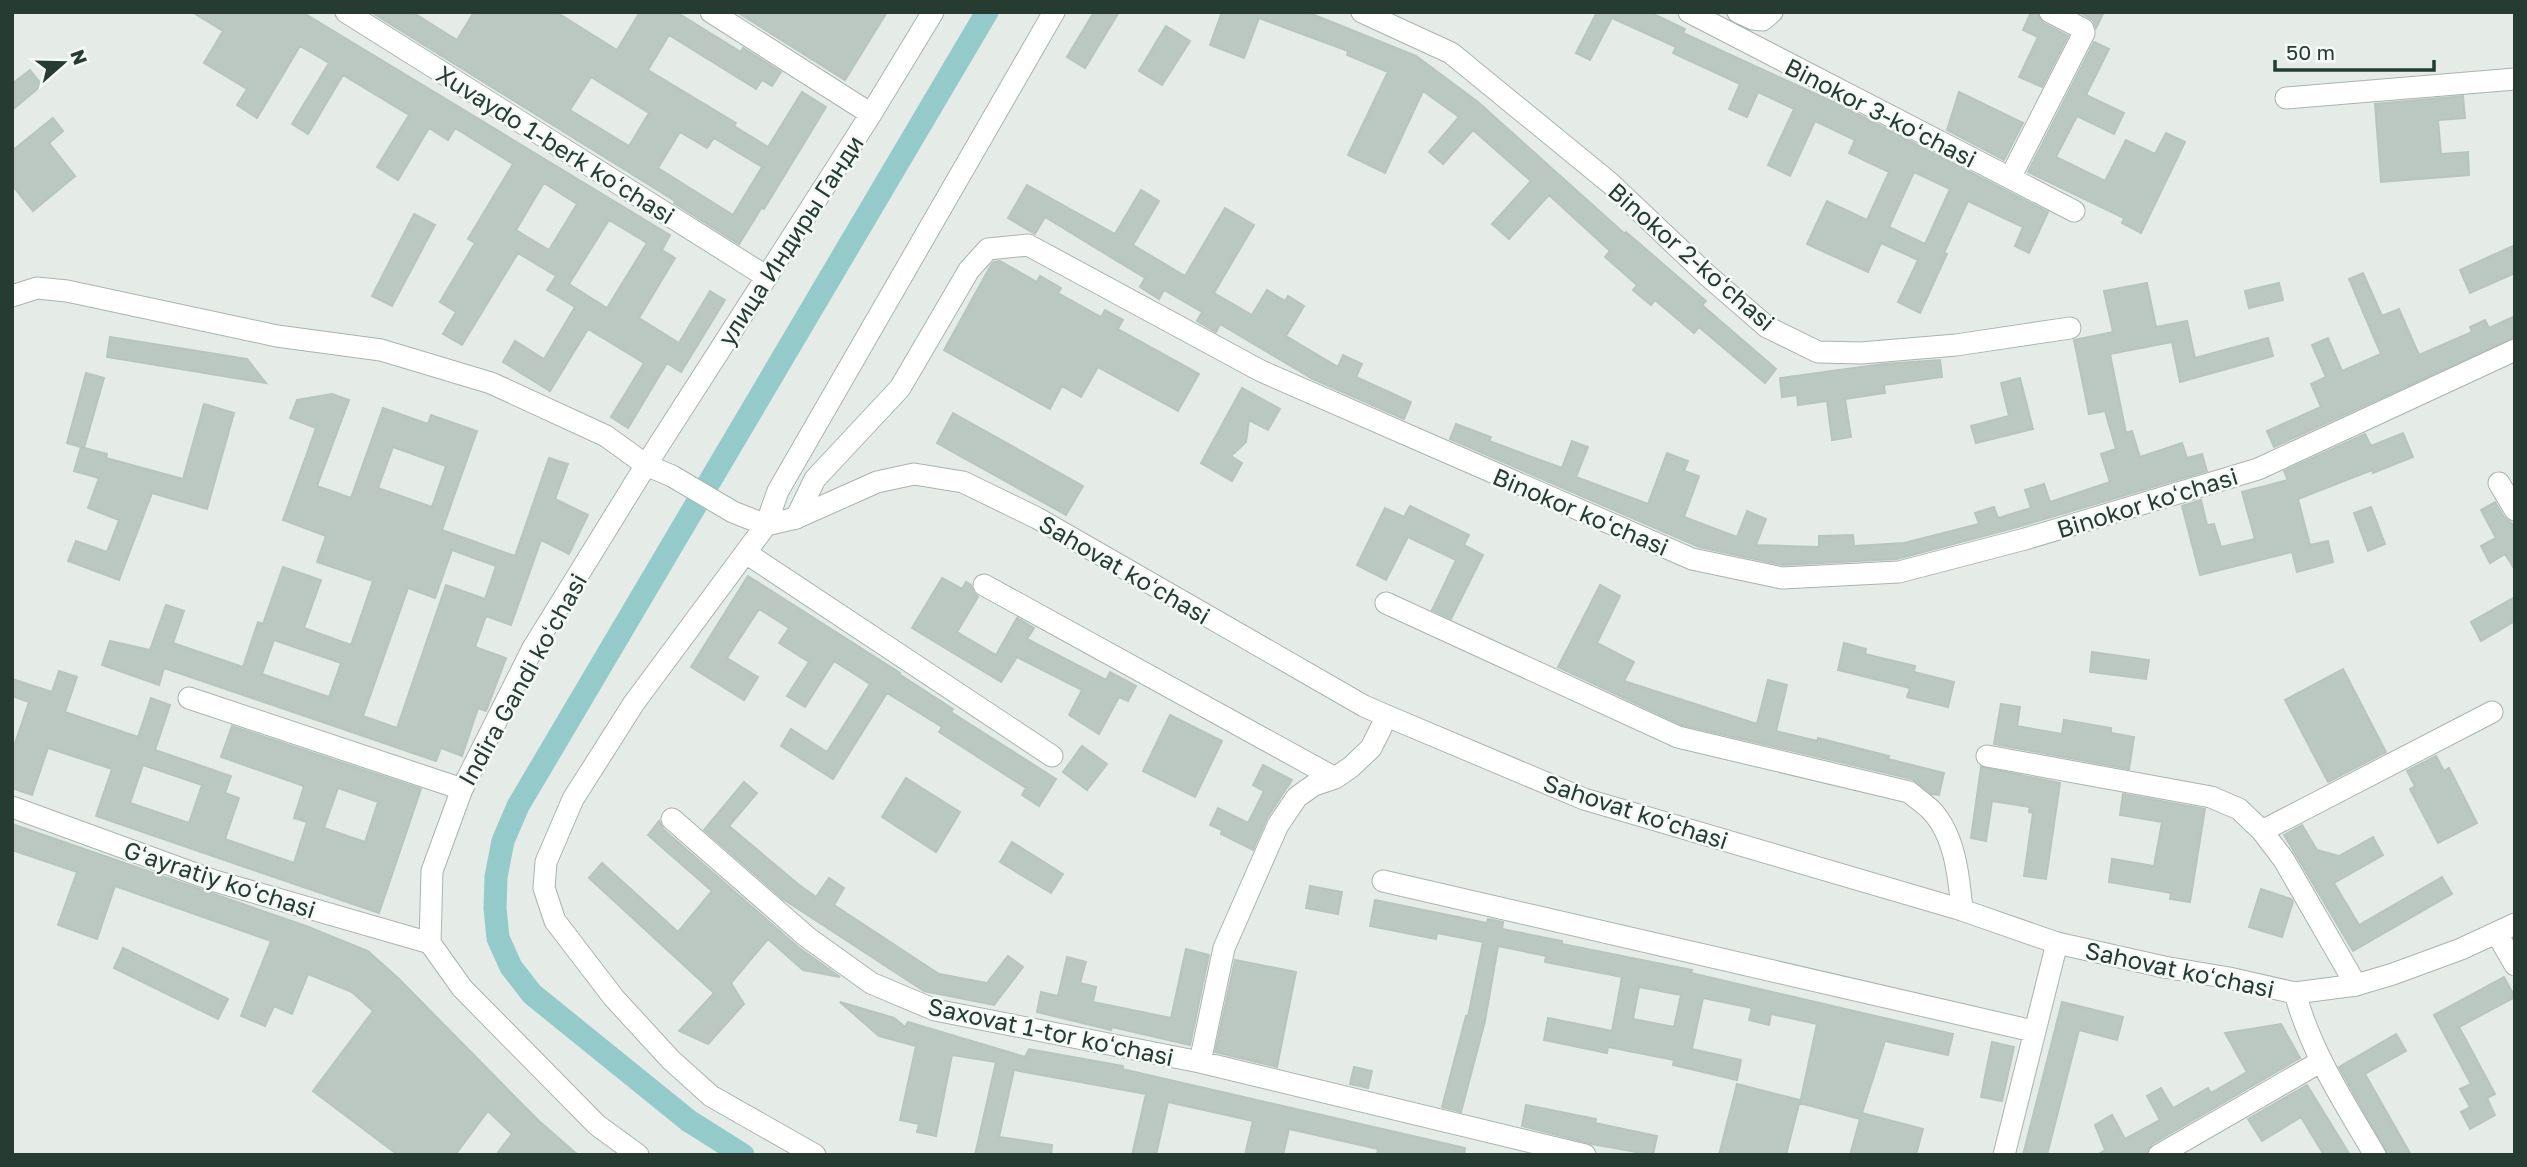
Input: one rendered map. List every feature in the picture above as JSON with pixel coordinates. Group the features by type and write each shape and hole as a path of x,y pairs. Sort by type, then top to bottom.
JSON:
{"street":[{"name":"Xuvaydo 1-berk koʻchasi","path":"346,12 767,277"},
{"path":"711,12 871,114"},
{"path":"814,1155 711,1096 670,1060 614,998 555,921 544,888 546,862 573,799 634,703 766,525 778,491 1054,12"},
{"name":"Binokor 2-koʻchasi","path":"1363,12 1451,53 1609,183 1767,327 1818,352 1861,353 1956,345 2070,328"},
{"name":"Binokor 3-koʻchasi","path":"1689,12 2074,211"},
{"path":"1738,12 1752,19 1763,20 1772,12"},
{"path":"2010,178 2084,33 2083,29 2050,12"},
{"name":"улица Индиры Ганди","path":"646,465 871,114 931,13"},
{"path":"2286,98 2515,79"},
{"name":"Binokor koʻchasi","path":"796,518 815,480 900,388 969,270 988,249 1015,246 1028,245 1261,371 1692,559 1782,578 1899,572 2025,539 2258,469 2515,350"},
{"path":"12,296 37,288 67,291 277,336 381,350 491,383 606,436 646,465 733,512 766,525"},
{"name":"Indira Gandi koʻchasi","path":"430,943 432,872 461,789 533,648 646,465"},
{"name":"Sahovat koʻchasi","path":"766,525 796,518 877,482 914,474 963,482 1037,517 1340,692 1387,716 1584,799 1962,910 2057,943 2295,993 2356,985 2393,974 2506,929"},
{"path":"2499,483 2515,510"},
{"path":"746,553 1052,756"},
{"path":"984,585 1335,778"},
{"path":"1385,603 1678,737 1909,792 1932,811 1948,836 1959,880 1962,910"},
{"path":"188,698 461,789"},
{"path":"2262,831 2492,712"},
{"name":"Saxovat 1-tor koʻchasi","path":"1200,1062 1224,948 1278,825 1297,797 1314,785 1335,778 1371,748 1387,716"},
{"path":"1987,756 2211,797 2239,809 2262,831 2284,860 2356,985"},
{"name":"Gʻayratiy koʻchasi","path":"12,807 215,881 430,943"},
{"name":"Saxovat 1-tor koʻchasi","path":"672,819 807,937 872,983 935,1010 1200,1062 1585,1155"},
{"path":"1383,881 2034,1031"},
{"path":"2506,929 2515,964"},
{"path":"430,943 463,988 597,1125 638,1155"},
{"path":"2004,1155 2057,943"},
{"path":"2295,993 2320,1062 2375,1155"},
{"path":"2158,1155 2320,1062"}],"building":[{"path":"192,12 302,12 670,235 662,250 675,258 639,318 679,343 710,291 725,300 681,372 667,363 628,428 611,417 644,363 588,329 550,391 503,362 515,341 544,359 575,307 547,290 556,276 518,253 462,345 443,334 456,312 440,302 475,243 468,239 513,164 455,128 448,140 429,128 398,180 377,167 409,115 343,75 308,134 292,124 329,63 300,46 257,118 237,105 247,89 204,63 223,31","holes":["544,183 577,204 549,250 516,230","609,220 647,243 607,308 569,284"]},
{"path":"371,12 412,12 457,40 474,12 556,12 617,50 640,12 676,12 741,52 743,48 781,72 772,86 762,80 756,89 669,35 648,70 736,123 734,126 768,147 802,92 826,107 764,209 762,207 739,244 674,203 675,201","holes":["591,77 649,113 629,146 570,110","680,132 707,148 714,138 762,167 733,215 658,168"]},
{"path":"737,12 887,12 845,80"},
{"path":"1094,12 1119,12 1085,68 1067,57"},
{"path":"1222,12 1307,12 1416,56 1478,102 1625,234 1626,232 1706,301 1702,305 1776,369 1765,383 1699,327 1694,333 1655,300 1651,305 1633,290 1637,285 1605,257 1610,251 1549,195 1509,239 1492,224 1531,181 1473,130 1443,164 1429,152 1459,117 1423,91 1385,173 1348,155 1388,72 1347,55 1348,51 1259,18 1244,58 1210,45"},
{"path":"1597,12 1649,12 1685,29 1683,33 1840,105 2048,212 2029,253 2015,246 2023,227 1968,201 1920,313 1898,302 1918,260 1881,243 1868,272 1807,244 1827,201 1867,220 1889,172 1849,153 1855,140 1815,121 1790,176 1768,165 1794,109 1758,92 1747,117 1729,109 1740,84 1673,53 1676,47 1612,18 1590,60 1576,53","holes":["1914,172 1950,189 1925,244 1889,227"]},
{"path":"2031,12 2037,12 2043,23 2068,36 2042,87 2019,77 2038,37 2023,30"},
{"path":"2079,12 2104,12 2096,28 2093,20"},
{"path":"1166,26 1190,41 1162,85 1139,71"},
{"path":"2094,42 2109,49 2086,95 2124,113 2114,134 2077,116 2056,157 2105,181 2126,140 2155,154 2166,133 2185,142 2141,233 2122,223 2124,218 2028,172"},
{"path":"30,70 42,85 12,110 12,84"},
{"path":"1959,92 2023,123 2004,160 1947,130"},
{"path":"2463,96 2465,118 2438,120 2441,154 2468,152 2469,175 2381,182 2375,104"},
{"path":"53,118 63,131 49,143 75,176 33,211 12,185 12,151"},
{"path":"1027,185 1115,234 1141,190 1159,201 1133,245 1185,276 1225,208 1254,225 1214,293 1252,315 1267,290 1285,301 1288,296 1304,306 1286,336 1338,367 1343,355 1362,364 1356,377 1411,402 1404,419 1313,379 1220,324 1216,332 1197,321 1202,312 1164,290 1159,299 1140,287 1145,278 1045,217 1035,234 1008,218"},
{"path":"414,214 435,225 392,306 372,296"},
{"path":"2515,245 2515,273 2470,293 2460,270"},
{"path":"1000,261 1037,282 1040,276 1061,288 1058,293 1101,317 1105,310 1123,320 1118,329 1199,374 1178,411 1098,367 1081,397 1062,386 1050,409 944,350 991,265"},
{"path":"2363,273 2382,316 2399,309 2419,355 2472,332 2470,327 2485,320 2489,328 2515,316 2515,337 2274,447 2267,431 2321,407 2311,384 2326,377 2312,345 2328,338 2342,371 2381,354 2349,279"},
{"path":"2147,283 2156,327 2187,321 2195,358 2268,338 2273,356 2180,382 2172,342 2110,354 2126,433 2132,431 2140,457 2182,443 2187,458 2202,454 2207,471 2021,526 1897,559 1783,565 1699,547 1450,439 1456,424 1491,437 1489,441 1562,468 1572,441 1588,447 1576,477 1648,504 1667,453 1688,461 1684,471 1699,476 1684,517 1737,537 1747,511 1766,519 1756,545 1819,547 1819,536 1853,535 1854,546 1904,543 1979,524 1975,513 1994,507 1998,518 2031,508 2025,490 2044,484 2050,502 2110,482 2101,454 2116,449 2105,411 2089,414 2074,340 2113,332 2104,291"},
{"path":"2279,283 2283,300 2249,308 2245,291"},
{"path":"110,337 247,359 266,383 107,357"},
{"path":"1940,360 1942,377 1884,385 1885,393 1845,399 1851,437 1832,440 1827,401 1798,405 1797,395 1782,397 1780,378 1883,364"},
{"path":"86,373 104,378 84,448 67,443"},
{"path":"2020,378 2033,429 1976,443 1971,426 2009,416 2001,383"},
{"path":"1242,388 1280,409 1268,430 1249,420 1246,442 1231,456 1242,463 1232,481 1201,463"},
{"path":"332,394 349,400 317,486 351,498 383,408 428,424 431,415 477,431 442,530 515,556 549,458 568,464 555,499 588,515 569,554 541,540 511,625 486,616 475,647 506,658 486,711 478,708 462,756 441,748 436,761 164,668 159,685 102,665 110,641 150,650 166,605 184,611 173,643 243,667 258,622 263,624 283,567 321,580 304,628 351,645 373,581 317,562 326,536 283,520 316,428 290,418 297,400","holes":["393,447 446,466 432,507 378,488","452,550 496,566 485,599 446,585 397,728 363,716 408,588 435,598","274,640 341,663 329,697 262,674"]},
{"path":"204,404 234,413 207,509 152,493 119,580 68,561 76,541 107,552 119,520 88,508 99,478 74,471 81,447 107,454 106,458 183,479"},
{"path":"953,413 1083,486 1066,515 937,443"},
{"path":"2403,433 2413,457 2298,499 2310,545 2328,541 2333,562 2297,572 2292,552 2200,575 2182,506 2201,500 2207,525 2214,524 2221,547 2255,539 2242,492 2288,480 2284,471 2365,434 2371,446"},
{"path":"2495,502 2504,517 2515,526 2515,570 2505,554 2490,563 2481,546 2496,538 2481,510"},
{"path":"1410,506 1469,535 1464,545 1483,555 1451,619 1432,610 1456,560 1408,537 1386,580 1357,565 1385,508 1404,517"},
{"path":"2371,507 2385,544 2368,551 2354,513"},
{"path":"748,576 900,673 953,709 951,712 1056,779 1039,806 1022,795 1026,788 939,732 942,727 887,693 833,779 781,746 791,729 827,752 870,684 834,661 805,707 787,696 809,662 779,643 789,628 759,609 727,658 758,677 744,700 691,667"},
{"path":"942,578 962,589 966,582 978,597 957,632 996,655 1017,618 1034,628 1027,639 1106,680 1110,672 1136,686 1128,701 1119,697 1099,734 1069,715 1082,690 1017,657 1001,682 912,628"},
{"path":"1600,585 1620,596 1597,643 1634,662 1624,681 1757,724 1768,680 1787,685 1776,731 1817,741 1818,738 1944,773 1939,795 1932,794 1912,779 1682,725 1558,667"},
{"path":"2515,597 2515,621 2481,641 2471,622"},
{"path":"1844,643 1866,649 1865,654 1915,666 1914,672 1954,682 1948,707 1907,697 1910,688 1838,670"},
{"path":"2092,652 2149,660 2146,679 2090,672"},
{"path":"2343,669 2386,752 2328,782 2285,700"},
{"path":"59,671 77,677 65,712 138,737 151,698 170,705 155,750 231,776 225,793 239,798 225,839 294,863 307,822 294,818 304,786 221,757 232,726 421,789 379,913 96,816 112,769 48,748 32,795 12,788 12,752 29,702 12,696 12,679 52,692","holes":["143,765 202,785 189,823 130,803","338,788 378,802 365,842 324,828"]},
{"path":"2001,704 2020,707 2017,726 2062,734 2064,720 2111,728 2111,733 2134,737 2129,769 1994,744"},
{"path":"1170,715 1222,741 1195,797 1143,771"},
{"path":"1082,746 1107,764 1087,790 1063,772"},
{"path":"2436,756 2444,771 2449,768 2477,823 2438,843 2410,789 2415,786 2407,771"},
{"path":"1263,765 1292,780 1267,818 1253,850 1221,834 1222,830 1210,825 1218,808 1248,823 1264,791 1253,785"},
{"path":"1981,767 2060,783 2046,879 2024,876 2033,813 2029,812 2030,807 1992,801 1986,841 1971,838"},
{"path":"906,778 960,812 936,852 882,817"},
{"path":"744,782 757,793 729,826 816,897 829,878 844,888 834,905 939,974 987,983 1008,956 1023,967 994,1005 924,991 783,899 704,830"},
{"path":"2123,794 2205,809 2190,902 2170,899 2171,893 2109,882 2112,859 2154,866 2162,822 2120,815"},
{"path":"659,821 663,829 798,947 840,977 803,970 768,939 731,983 744,1004 708,1044 679,1031 714,993 589,878 602,863 678,932 712,891 648,835"},
{"path":"12,824 306,926 368,951 539,1121 578,1155 496,1155 512,1134 488,1111 455,1155 398,1155 313,1091 373,1011 352,992 308,974 292,1014 274,1006 265,1026 241,1016 271,941 115,886 97,939 58,925 77,872 12,850"},
{"path":"2302,825 2317,850 2339,856 2373,837 2383,855 2334,883 2359,925 2442,877 2452,894 2353,951 2284,835"},
{"path":"1012,842 1063,874 1051,893 1000,862"},
{"path":"1310,886 1342,892 1338,914 1306,908"},
{"path":"2261,889 2293,902 2282,937 2249,927"},
{"path":"1375,900 1487,923 1488,919 1503,922 1502,929 1562,941 1562,944 1692,970 1691,973 1953,1034 1948,1055 1885,1041 1862,1113 1923,1129 1916,1155 1850,1155 1860,1119 1800,1103 1817,1024 1771,1014 1769,1025 1749,1020 1752,1008 1703,998 1692,1049 1741,1060 1737,1080 1673,1065 1674,1060 1608,1047 1607,1053 1544,1040 1548,1018 1612,1031 1622,977 1545,962 1546,956 1498,946 1485,1021 1461,1112 1442,1107 1466,1016 1468,1017 1483,942 1437,933 1436,939 1370,926","holes":["1639,987 1681,995 1674,1027 1633,1019"]},
{"path":"123,948 228,999 218,1019 114,968"},
{"path":"1186,949 1209,955 1190,1045 1037,1012 1041,992 1058,996 1067,957 1086,962 1080,983 1096,987 1093,1002 1171,1018"},
{"path":"1235,960 1296,972 1277,1067 1215,1052"},
{"path":"2504,977 2515,997 2459,1027 2495,1094 2487,1098 2495,1115 2470,1129 2461,1112 2470,1107 2460,1089 2471,1084 2434,1015"},
{"path":"840,1002 894,1018 905,1027 908,1022 1025,1057 1029,1049 1123,1066 1122,1069 1465,1148 1464,1155 1377,1155 1378,1149 1289,1129 1283,1155 1245,1155 1253,1121 1168,1102 1156,1155 1132,1155 1146,1094 1014,1070 999,1137 1052,1145 1051,1155 975,1155 996,1062 952,1055 936,1136 917,1132 919,1124 900,1120 916,1046 879,1036"},
{"path":"2062,1002 2123,1017 2117,1040 2079,1030 2047,1155 2023,1155"},
{"path":"2281,1024 2300,1058 2152,1144 2146,1155 2097,1155 2105,1150 2095,1125 2112,1115 2125,1139 2160,1120 2147,1096 2161,1088 2173,1108 2208,1088 2211,1093 2247,1072 2225,1033"},
{"path":"2396,1034 2406,1051 2365,1074 2411,1155 2388,1155 2339,1067"},
{"path":"1992,1042 2014,1047 2002,1101 1981,1097"},
{"path":"1354,1067 1372,1071 1368,1088 1350,1084"},
{"path":"1737,1084 1800,1100 1786,1155 1719,1155"},
{"path":"2307,1085 2350,1155 2324,1155 2301,1117 2262,1141 2248,1119"},
{"path":"1526,1105 1596,1119 1595,1123 1657,1136 1653,1155 1592,1144 1522,1126"}],"waterway":[{"path":"743,1155 689,1121 532,994 511,967 498,938 495,908 496,877 503,841 518,806 987,12"}]}
